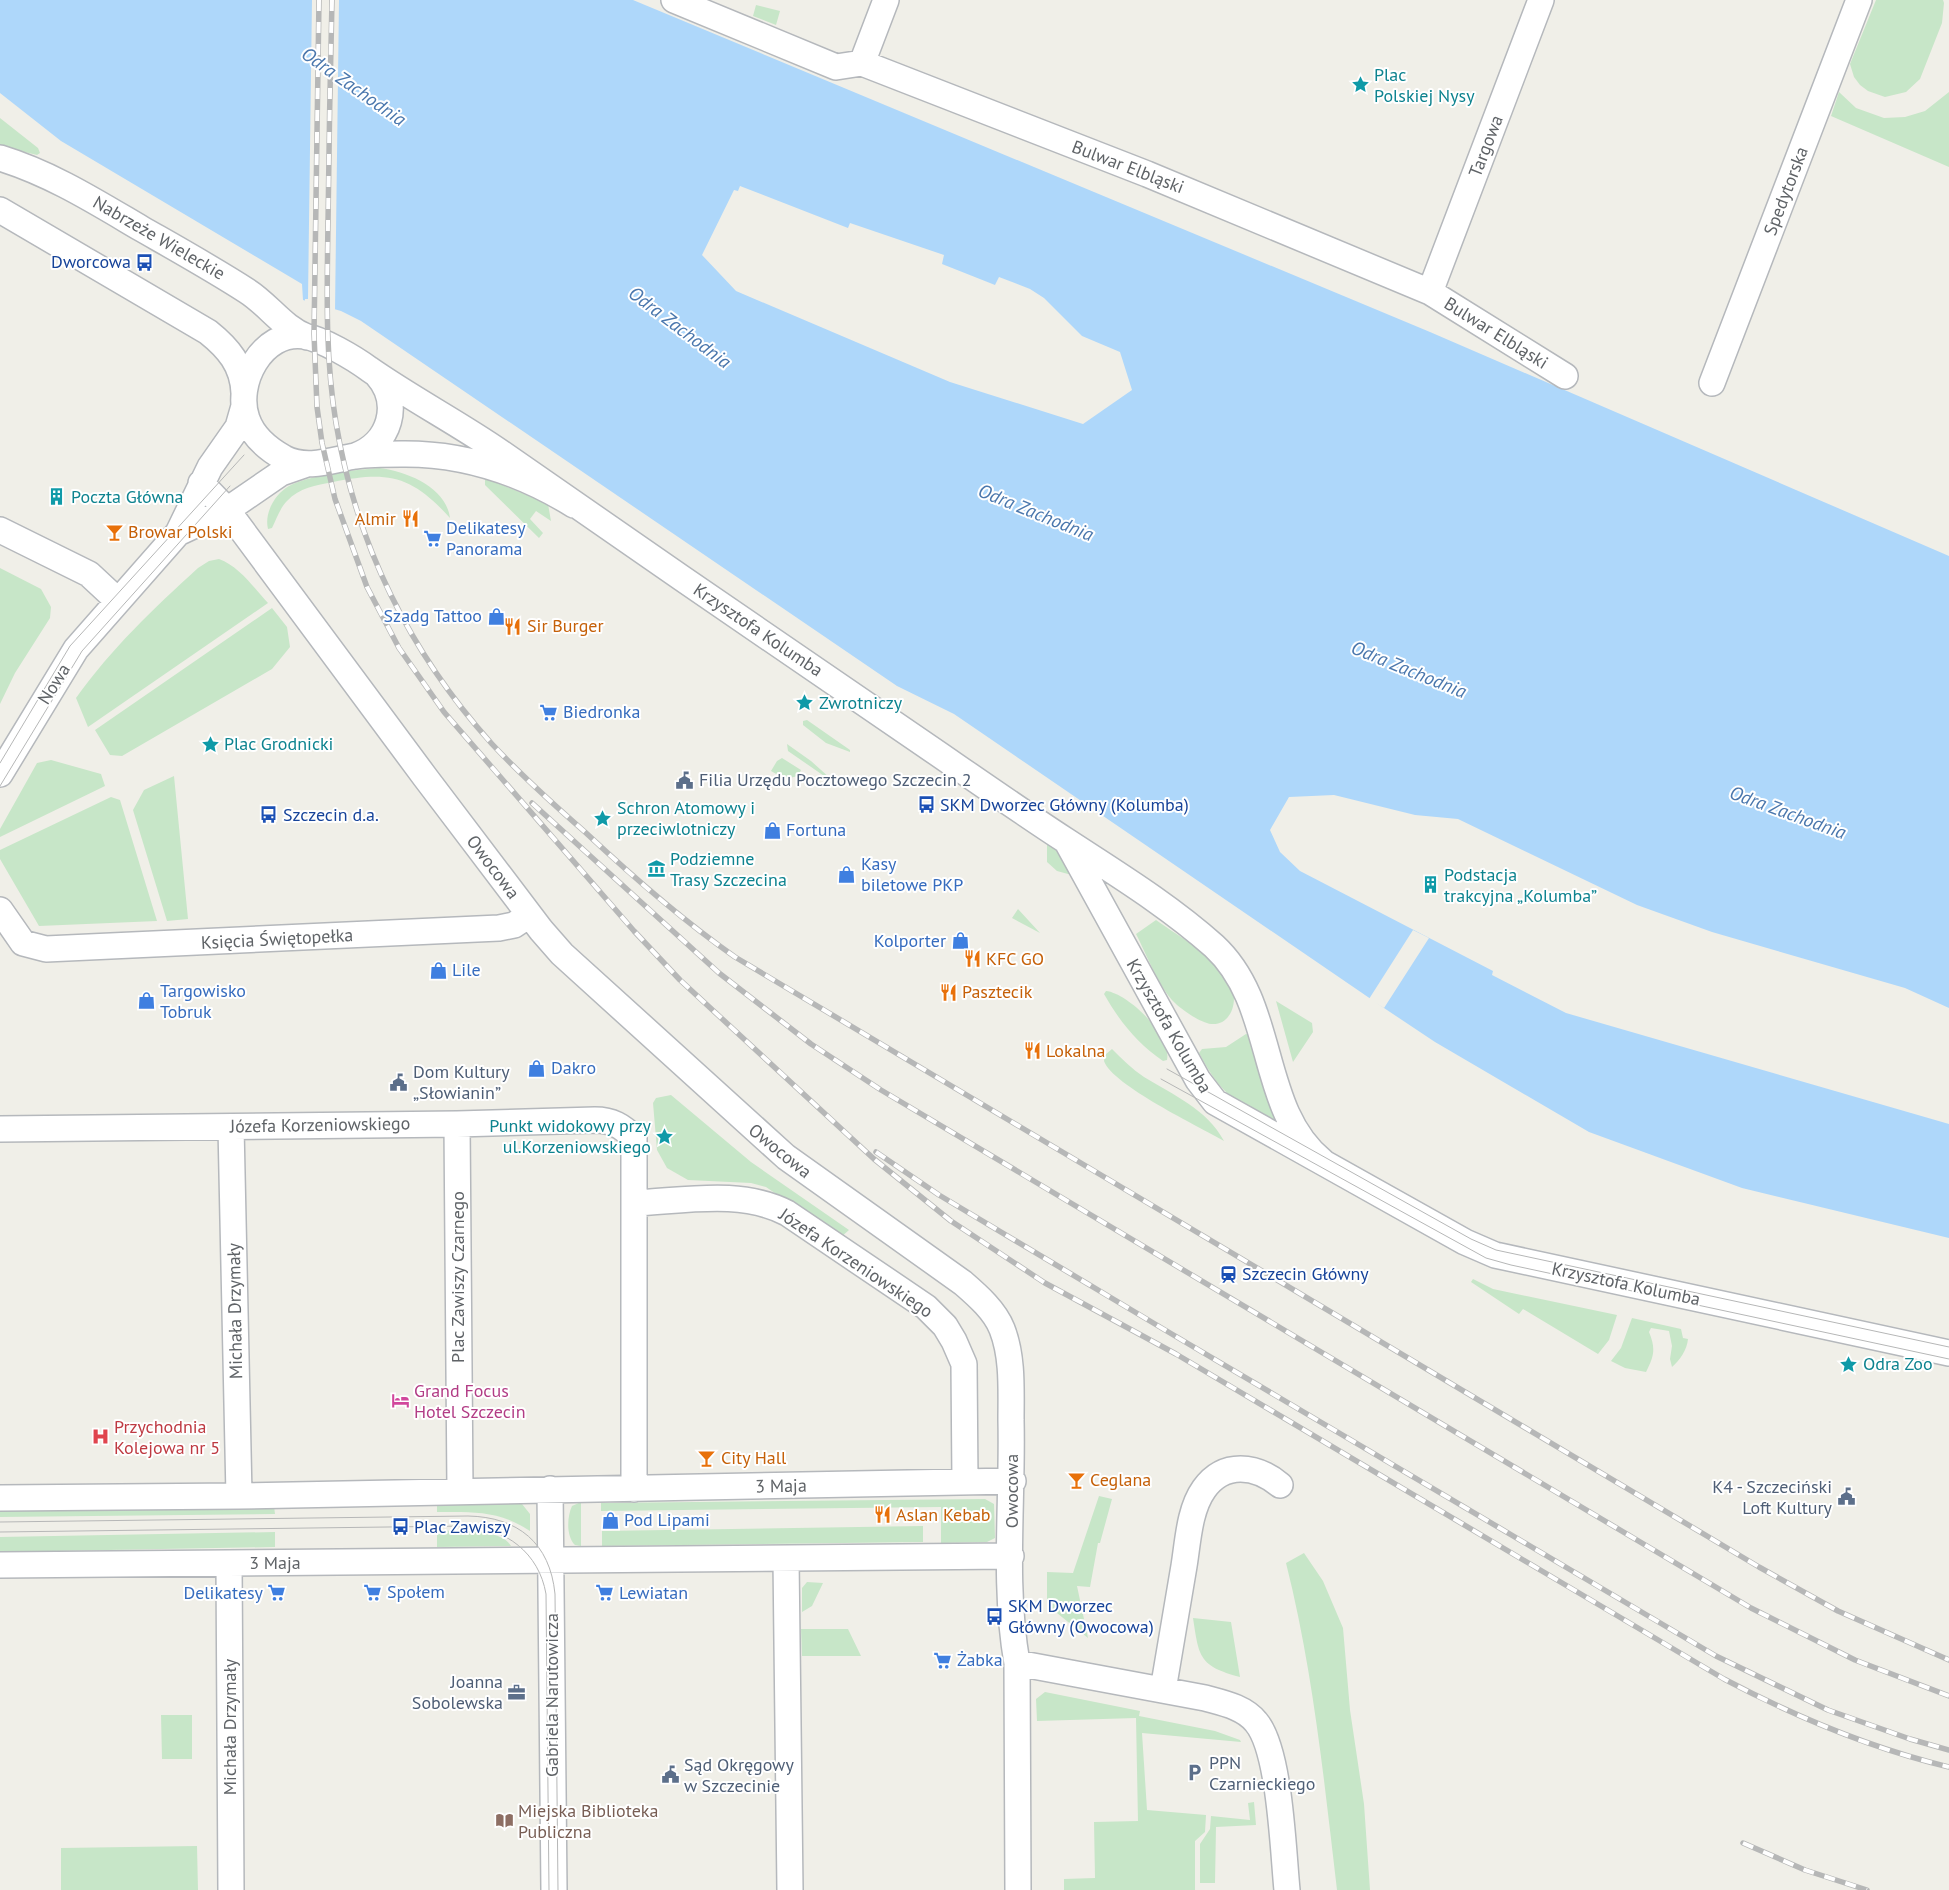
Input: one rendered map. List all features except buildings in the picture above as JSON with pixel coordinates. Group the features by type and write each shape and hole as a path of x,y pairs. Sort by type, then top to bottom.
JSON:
{"street":[{"path":"674,0 836,67 862,63 886,0"},
{"name":"Targowa","path":"1430,292 1541,0"},
{"name":"Spedytorska","path":"1712,383 1859,0"},
{"name":"Bulwar Elbląski","path":"862,63 1147,174 1430,292 1565,376"},
{"name":"Nabrzeże Wieleckie","path":"0,158 54,178 230,280 266,305 287,326 307,337"},
{"path":"0,174 30,173 54,178"},
{"path":"0,210 208,332 228,350 235,360 242,378 244,401"},
{"name":"Krzysztofa Kolumba","path":"574,505 528,481 471,462 421,454 348,457 307,464 286,460 259,440 247,420 244,401 253,367 268,347 287,337 307,337 334,349 483,441 1066,840 1164,904 1218,950 1240,977 1254,1004 1280,1095 1292,1126 1305,1146 1323,1162"},
{"name":"Krzysztofa Kolumba","path":"348,457 372,447 384,434 390,406 388,394 376,374"},
{"name":"Nowa","path":"0,774 65,664 178,533 210,467 235,432 244,401"},
{"name":"Nowa","path":"178,533 227,510 278,475 307,464"},
{"path":"201,484 227,510"},
{"name":"Owocowa","path":"227,510 530,915 577,969 762,1138 804,1172 963,1283 991,1311 1003,1331 1008,1355 1013,1481 1011,1627 1017,1663 1018,1890"},
{"path":"0,530 86,572 118,601"},
{"name":"Krzysztofa Kolumba","path":"1066,840 1198,1080 1215,1102 1465,1242 1501,1257 1949,1353"},
{"name":"Księcia Świętopełka","path":"0,910 23,943 46,949 499,928 514,925 530,915"},
{"name":"Józefa Korzeniowskiego","path":"0,1129 457,1124 602,1120 617,1124 634,1138 634,1203 735,1199 771,1206 787,1213 926,1307 945,1326 964,1364 964,1482"},
{"name":"Plac Zawiszy Czarnego","path":"457,1124 460,1490"},
{"name":"Michała Drzymały","path":"231,1127 239,1496"},
{"path":"634,1203 634,1489"},
{"path":"1163,1690 1191,1527 1197,1504 1205,1488 1218,1476 1240,1468 1261,1472 1280,1485"},
{"name":"3 Maja","path":"0,1498 239,1496 460,1490 634,1489 1013,1481"},
{"path":"550,1490 550,1560"},
{"name":"3 Maja","path":"0,1565 1011,1556"},
{"path":"786,1559 790,1890"},
{"name":"Gabriela Narutowicza","path":"550,1560 554,1890"},
{"name":"Michała Drzymały","path":"229,1563 231,1890"},
{"path":"1017,1663 1163,1690 1233,1706 1256,1721 1264,1734 1273,1763 1287,1890"}],"green space":[{"path":"1876,0 1943,0 1944,3 1942,23 1920,79 1906,92 1885,97 1868,91 1860,85 1854,77 1850,64"},
{"path":"756,5 780,11 776,25 753,16"},
{"path":"1839,92 1856,108 1884,118 1905,117 1925,111 1949,92 1949,167 1831,116"},
{"path":"0,118 38,148 40,153 37,155 0,146"},
{"path":"380,468 402,473 424,483 441,498 447,507 450,518 423,493 410,485 384,477 369,477 327,483 302,490 285,504 280,510 272,528 268,529 269,510 279,494 289,486 320,476 346,471"},
{"path":"488,479 548,504 551,521 536,511 530,519 543,533 539,538 485,485 485,480"},
{"path":"219,559 240,572 268,603 88,727 76,698 104,662 181,583 209,561"},
{"path":"0,568 41,589 51,607 50,618 15,673 0,704"},
{"path":"272,608 287,627 290,647 272,669 122,756 110,755 95,730"},
{"path":"807,720 850,750 850,752 826,743 803,725 803,721"},
{"path":"787,744 811,761 840,787 788,751"},
{"path":"782,758 801,770 798,776 785,779 771,771 777,761"},
{"path":"51,760 101,774 105,786 0,837 0,829 37,763"},
{"path":"174,776 188,919 167,921 133,810 144,790"},
{"path":"111,797 120,800 157,921 39,926 0,859 0,850"},
{"path":"1047,842 1066,860 1079,877 1057,871 1047,862"},
{"path":"1018,909 1040,933 1012,918"},
{"path":"1156,920 1209,958 1226,977 1232,988 1234,1000 1231,1012 1223,1021 1218,1024 1211,1024 1197,1019 1178,1006 1169,997 1153,970 1136,934"},
{"path":"1106,991 1126,999 1147,1017 1163,1039 1167,1050 1167,1060 1163,1061 1145,1047 1130,1031 1116,1014 1104,994"},
{"path":"1276,1001 1312,1023 1313,1032 1293,1062"},
{"path":"1246,1034 1251,1035 1275,1118 1272,1121 1237,1101 1221,1087 1214,1079 1199,1053 1202,1049 1226,1047"},
{"path":"1112,1049 1144,1077 1199,1111 1217,1130 1224,1141 1158,1105 1123,1082 1110,1071 1104,1061 1105,1055"},
{"path":"671,1095 751,1162 849,1230 840,1238 766,1187 751,1183 688,1180 667,1168 657,1150 653,1103 656,1098"},
{"path":"1473,1279 1493,1289 1617,1315 1609,1340 1598,1354 1523,1309 1519,1314 1471,1282"},
{"path":"1632,1318 1681,1329 1683,1338 1688,1339 1683,1354 1672,1367 1670,1359 1672,1346 1669,1331 1651,1328 1649,1332 1653,1343 1653,1352 1646,1372 1625,1368 1611,1361 1621,1348"},
{"path":"1099,1496 1112,1499 1100,1543 1098,1543 1090,1587 1077,1586 1088,1638 1047,1605 1047,1572 1073,1573"},
{"path":"985,1499 994,1504 995,1538 987,1542 941,1543 941,1507 601,1511 601,1503"},
{"path":"581,1502 581,1546 575,1545 572,1541 568,1526 572,1506"},
{"path":"437,1503 522,1504 530,1514 530,1531 507,1519 496,1516 474,1512 437,1512"},
{"path":"274,1506 275,1514 0,1517 0,1508"},
{"path":"923,1526 923,1542 602,1546 602,1531"},
{"path":"437,1531 488,1533 506,1540 511,1546 437,1547"},
{"path":"275,1532 275,1547 0,1552 0,1537"},
{"path":"1304,1553 1323,1581 1343,1628 1350,1710 1364,1804 1370,1890 1337,1890 1311,1684 1286,1563"},
{"path":"807,1582 823,1583 812,1606 802,1612 802,1588"},
{"path":"1193,1618 1231,1622 1240,1677 1216,1669 1203,1658 1197,1642"},
{"path":"801,1629 848,1629 861,1656 802,1656"},
{"path":"1045,1692 1140,1711 1139,1716 1215,1731 1240,1740 1241,1742 1142,1733 1147,1810 1206,1815 1205,1832 1195,1841 1195,1890 1064,1890 1064,1879 1095,1878 1094,1822 1138,1821 1136,1718 1037,1721 1036,1699"},
{"path":"161,1715 192,1715 192,1759 162,1759"},
{"path":"1254,1802 1256,1825 1216,1827 1215,1883 1200,1883 1200,1844 1210,1829 1211,1816 1250,1820 1248,1803"},
{"path":"197,1846 198,1890 61,1890 61,1848"}],"water":[{"name":"Odra Zachodnia","path":"0,0 633,0 1430,332 1949,556 1949,1008 1905,988 1712,932 1637,905 1458,819 1415,815 1334,795 1289,797 1270,830 1280,852 1300,871 1493,971 1492,975 1566,1013 1949,1124 1949,1238 1742,1188 1589,1132 1435,1042 954,714 897,686 361,321 341,311 303,300 302,284 61,141 0,93","holes":["740,186 848,228 850,223 944,255 942,264 995,285 999,277 1030,289 1044,298 1082,336 1120,352 1132,390 1083,424 950,382 736,291 702,255 734,190 738,191"]}],"pier":[{"path":"312,0 339,0 335,311 337,314 305,304 305,299 308,299"},
{"path":"1413,930 1429,938 1384,1008 1369,999"}],"tram line":[{"path":"0,763 70,646 244,455"},
{"path":"0,786 82,651 230,486"},
{"path":"1167,1069 1471,1239 1496,1250 1949,1347"},
{"path":"1161,1079 1486,1258 1511,1265 1949,1359"},
{"path":"0,1522 468,1516 502,1521 516,1528 528,1536 546,1560 552,1576 555,1594 558,1890"},
{"path":"0,1532 465,1526 494,1532 518,1545 536,1566 546,1594 549,1890"}],"railway":[{"path":"319,0 314,334 317,407 322,443 335,499 367,587 399,648 444,712 634,931 680,980 874,1159 951,1221 1045,1283 1176,1354 1724,1679 1806,1719 1862,1741 1949,1767"},
{"path":"332,0 328,323 332,398 345,468 357,511 373,554 391,595 412,634 436,672 463,709 503,756 639,881 676,913 735,957 1759,1567 1838,1611 1949,1660"},
{"path":"532,803 719,973 811,1044 881,1090 1751,1608 1855,1660 1949,1696"},
{"path":"876,1152 939,1195 1716,1656 1828,1710 1910,1739 1949,1750"},
{"path":"1743,1843 1805,1870 1867,1890"}],"place":[{"name":"Plac Polskiej Nysy","path":"1360,85"},
{"name":"Dworcowa","path":"145,262"},
{"name":"Poczta Główna","path":"57,497"},
{"name":"Almir","path":"410,519"},
{"name":"Browar Polski","path":"114,532"},
{"name":"Delikatesy Panorama","path":"432,538"},
{"name":"Szadg Tattoo","path":"496,616"},
{"name":"Sir Burger","path":"513,626"},
{"name":"Zwrotniczy","path":"805,703"},
{"name":"Biedronka","path":"549,712"},
{"name":"Plac Grodnicki","path":"210,744"},
{"name":"Filia Urzędu Pocztowego Szczecin 2","path":"685,780"},
{"name":"SKM Dworzec Główny (Kolumba)","path":"926,805"},
{"name":"Szczecin d.a.","path":"269,815"},
{"name":"Schron Atomowy i przeciwlotniczy","path":"603,818"},
{"name":"Fortuna","path":"772,830"},
{"name":"Podziemne Trasy Szczecina","path":"656,869"},
{"name":"Kasy biletowe PKP","path":"847,874"},
{"name":"Podstacja trakcyjna „Kolumba”","path":"1430,885"},
{"name":"Kolporter","path":"960,941"},
{"name":"KFC GO","path":"972,959"},
{"name":"Lile","path":"438,970"},
{"name":"Pasztecik","path":"948,992"},
{"name":"Targowisko Tobruk","path":"146,1001"},
{"name":"Lokalna","path":"1032,1051"},
{"name":"Dakro","path":"537,1068"},
{"name":"Dom Kultury „Słowianin”","path":"399,1082"},
{"name":"Punkt widokowy przy ul.Korzeniowskiego","path":"665,1136"},
{"name":"Szczecin Główny","path":"1228,1274"},
{"name":"Odra Zoo","path":"1849,1364"},
{"name":"Grand Focus Hotel Szczecin","path":"400,1401"},
{"name":"Przychodnia Kolejowa nr 5","path":"100,1437"},
{"name":"City Hall","path":"707,1458"},
{"name":"Ceglana","path":"1076,1480"},
{"name":"K4 - Szczeciński Loft Kultury","path":"1846,1497"},
{"name":"Aslan Kebab","path":"882,1515"},
{"name":"Pod Lipami","path":"610,1520"},
{"name":"Plac Zawiszy","path":"400,1527"},
{"name":"Społem","path":"373,1592"},
{"name":"Delikatesy","path":"277,1593"},
{"name":"Lewiatan","path":"605,1593"},
{"name":"SKM Dworzec Główny (Owocowa)","path":"994,1616"},
{"name":"Żabka","path":"943,1660"},
{"name":"Joanna Sobolewska","path":"517,1692"},
{"name":"PPN Czarnieckiego","path":"1195,1773"},
{"name":"Sąd Okręgowy w Szczecinie","path":"670,1775"},
{"name":"Miejska Biblioteka Publiczna","path":"504,1821"}]}
